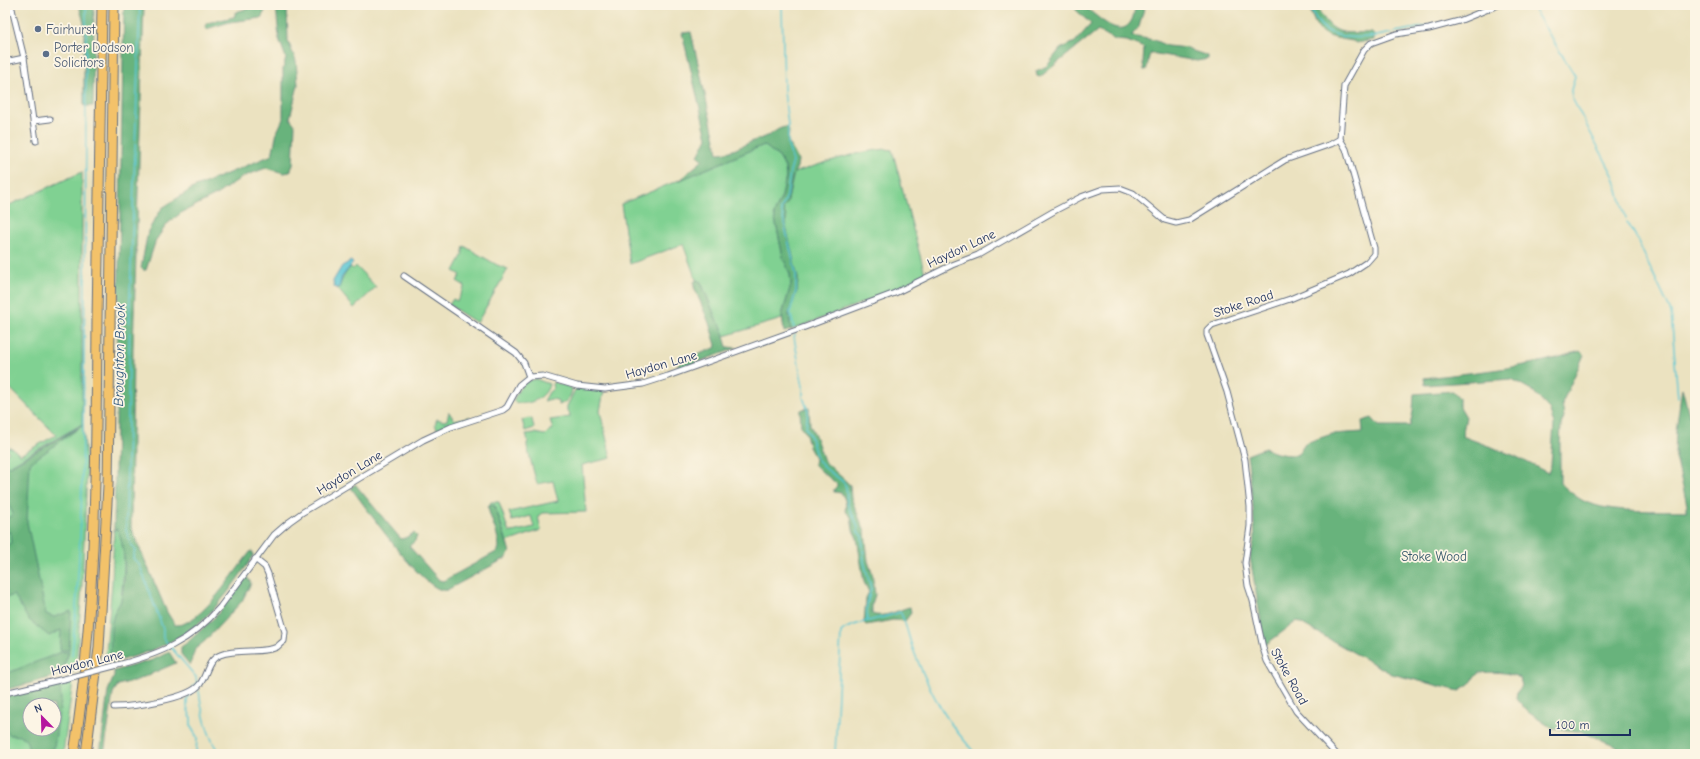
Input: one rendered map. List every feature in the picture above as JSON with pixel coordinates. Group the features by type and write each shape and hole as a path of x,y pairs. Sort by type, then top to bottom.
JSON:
{"highway":[{"path":"74,754 90,608 94,522 97,425 102,5"},
{"path":"86,754 99,648 107,500 114,5"}],"street":[{"name":"Stoke Road","path":"1336,754 1296,711 1267,661 1263,648 1253,600 1248,586 1246,567 1250,526 1250,507 1245,460 1227,392 1207,336 1207,330 1208,327 1219,322 1290,299 1330,283 1348,274 1372,257 1374,248 1346,149 1340,139 1344,86 1364,50 1371,43 1396,34 1459,21 1498,5"},
{"path":"5,12 11,7 24,58 36,141"},
{"path":"5,62 24,58"},
{"path":"34,121 50,119"},
{"name":"Haydon Lane","path":"5,693 114,666 166,650 184,639 211,618 274,535 302,512 429,437 483,416 503,410 507,407 520,385 529,377 543,376 577,386 592,388 616,388 643,384 742,350 894,293 978,255 1056,210 1094,192 1112,188 1120,188 1133,193 1165,220 1170,222 1182,222 1198,215 1284,160 1331,144 1340,139"},
{"path":"404,276 516,352 524,363 529,377"},
{"path":"114,707 128,707 151,703 186,694 200,686 211,662 218,656 230,652 277,647 284,640 285,632 268,574 265,566 255,559"}],"green space":[{"path":"79,5 94,5 93,106 84,106 84,23"},
{"path":"124,5 144,5 133,350 131,528 167,612 175,625 185,623 195,617 217,596 251,551 253,552 253,557 223,599 196,625 170,642 157,648 113,662 110,660 111,625 115,612 120,604 124,582 123,547 118,530 114,529"},
{"path":"258,5 267,5 261,18 230,22 206,29 205,26 207,23 234,17 236,12"},
{"path":"276,5 287,5 288,41 296,61 298,85 290,118 295,125 293,165 290,172 284,173 266,168 242,177 216,195 181,213 167,224 156,240 146,270 143,270 141,268 148,231 162,208 193,188 272,155 277,132 283,119 283,69 286,58 279,39"},
{"path":"1074,5 1083,6 1106,23 1113,27 1119,28 1125,27 1130,23 1136,5 1145,5 1139,27 1131,36 1154,40 1167,46 1188,48 1208,56 1208,59 1197,61 1151,53 1146,70 1144,70 1144,48 1127,41 1115,40 1098,30 1040,77 1037,76 1036,71 1047,66 1060,49 1075,42 1091,24 1076,10"},
{"path":"1309,5 1317,5 1319,11 1325,19 1337,30 1348,33 1372,33 1374,35 1374,40 1356,43 1353,41 1328,36 1319,29 1315,23"},
{"path":"691,32 718,153 736,149 754,140 768,136 781,128 787,127 789,131 788,142 798,160 797,167 792,178 787,204 783,208 798,279 797,291 789,314 791,330 784,332 782,315 791,285 790,274 783,257 774,214 782,196 786,177 785,167 779,157 764,145 678,181 703,160 698,156 707,138 682,33"},
{"path":"764,145 779,157 785,168 786,177 782,196 774,214 783,257 790,273 791,285 782,319 724,336 721,325 717,321 701,282 696,280 683,244 630,264 621,204"},
{"path":"886,149 892,150 925,274 893,291 791,330 789,314 797,291 798,279 783,208 787,204 794,173 851,155"},
{"path":"82,172 82,424 5,467 5,455 9,452 6,449 9,447 20,455 56,435 5,383 5,207"},
{"path":"464,246 497,265 508,269 477,323 449,305 453,299 457,301 465,286 457,281 461,275 454,271 462,256"},
{"path":"356,266 376,287 354,308 337,288 339,288 351,267 353,269"},
{"path":"697,280 701,282 717,321 721,325 727,347 737,348 681,368 678,367 678,364 683,360 715,348 716,345 709,323 694,287 694,282"},
{"name":"Stoke Wood","path":"1580,351 1584,355 1562,403 1564,417 1561,425 1560,483 1587,503 1601,507 1625,510 1687,511 1687,505 1675,453 1676,431 1682,388 1695,437 1695,754 1627,754 1612,744 1582,732 1552,728 1528,712 1516,698 1517,692 1522,686 1520,678 1510,674 1494,672 1478,673 1469,685 1459,691 1392,674 1297,621 1265,645 1250,557 1255,538 1252,492 1247,455 1265,448 1280,454 1297,455 1305,443 1332,434 1363,432 1362,421 1372,418 1379,426 1410,426 1414,394 1453,391 1459,398 1459,405 1466,417 1462,436 1515,456 1548,473 1551,465 1554,424 1549,409 1533,391 1512,379 1425,385 1424,378 1542,362"},
{"path":"536,379 549,384 544,394 530,402 518,403 513,401 519,389 524,384 528,381"},
{"path":"554,382 572,388 571,394 568,398 559,405 557,400 551,399 544,401 549,392 553,389 552,384"},
{"path":"578,388 604,391 600,411 611,458 582,465 586,512 542,513 538,516 541,530 507,542 495,506 491,505 488,507 491,502 499,502 508,530 512,532 534,527 531,516 512,521 509,512 558,501 553,481 537,484 527,447 528,442 526,434 534,433 545,435 553,429 550,420 570,417 569,412 567,412 567,406 575,390"},
{"path":"809,408 810,425 824,461 850,485 851,498 865,532 868,561 873,576 875,595 872,604 872,614 887,615 910,607 911,613 905,621 893,620 866,625 864,623 866,598 869,592 864,582 857,538 853,530 851,517 845,511 846,504 844,497 841,493 834,492 837,484 814,464 815,458 809,447 806,433 801,427 800,411"},
{"path":"449,412 454,420 470,417 440,430 437,429 435,424 437,419 444,421 447,420"},
{"path":"529,418 532,419 534,428 525,431 522,420"},
{"path":"83,424 87,473 76,671 60,675 69,653 62,652 7,674 5,671 5,469 10,468"},
{"path":"82,426 30,463 27,522 46,614 54,617 71,611 69,650 60,650 61,630 49,636 28,619 14,595 6,598 5,546 11,543 10,532 5,534 5,520 13,514 9,505 5,504 5,467 10,466"},
{"path":"355,484 400,538 403,539 414,533 417,536 415,541 409,546 439,580 443,581 498,551 499,546 497,536 488,507 491,505 495,506 510,552 506,558 447,590 437,588 425,579 396,548 351,488"},
{"path":"114,529 118,530 124,547 124,568 121,601 114,614 110,660 113,662 105,664 112,583"},
{"path":"247,577 251,583 242,601 205,641 195,649 190,665 181,654 181,647 216,616"},
{"path":"62,652 69,652 60,675 5,690 5,674"},
{"path":"169,652 176,663 137,680 118,685 113,693 104,754 100,754 108,691 114,676 114,671 153,660"},
{"path":"73,681 63,754 5,754 5,697"},
{"path":"60,684 61,697 22,697 22,736 10,735 5,730 5,697"},
{"path":"23,737 56,737 53,754 30,754 27,742"}],"water":[{"path":"351,261 353,263 342,277 339,288 334,287 333,281 342,266"}],"waterway":[{"path":"72,656 78,578 82,462 86,218 86,5"},
{"name":"Broughton Brook","path":"140,5 130,298 126,529 131,545 135,550 133,558 140,566 163,629 163,638 196,677 197,684"},
{"path":"782,5 784,91 788,125 788,146 793,162 790,171 787,196 781,209 796,274 796,291 790,312 794,328"},
{"path":"1311,5 1315,18 1322,27 1332,33 1355,38 1391,33"},
{"path":"1479,10 1491,5"},
{"path":"1531,5 1575,76 1571,90 1572,98 1614,177 1626,218"},
{"path":"1395,32 1440,24"},
{"path":"1627,222 1635,235 1671,312 1678,398"},
{"path":"795,335 794,337 803,387 803,397 808,411 806,428 820,464 844,483 849,509 857,524 858,532 862,536 864,562 871,588 867,604 867,621"},
{"path":"835,754 841,632 859,623 900,612 902,614 917,659 935,698 952,725 975,754"},
{"name":"Broughton Brook","path":"192,687 197,683"},
{"name":"Broughton Brook","path":"199,691 208,732 220,754"},
{"path":"189,695 187,707 191,718 191,727 197,737 196,754"}],"place":[{"name":"Fairhurst","path":"38,29"},
{"name":"Porter Dodson Solicitors","path":"46,54"}]}
